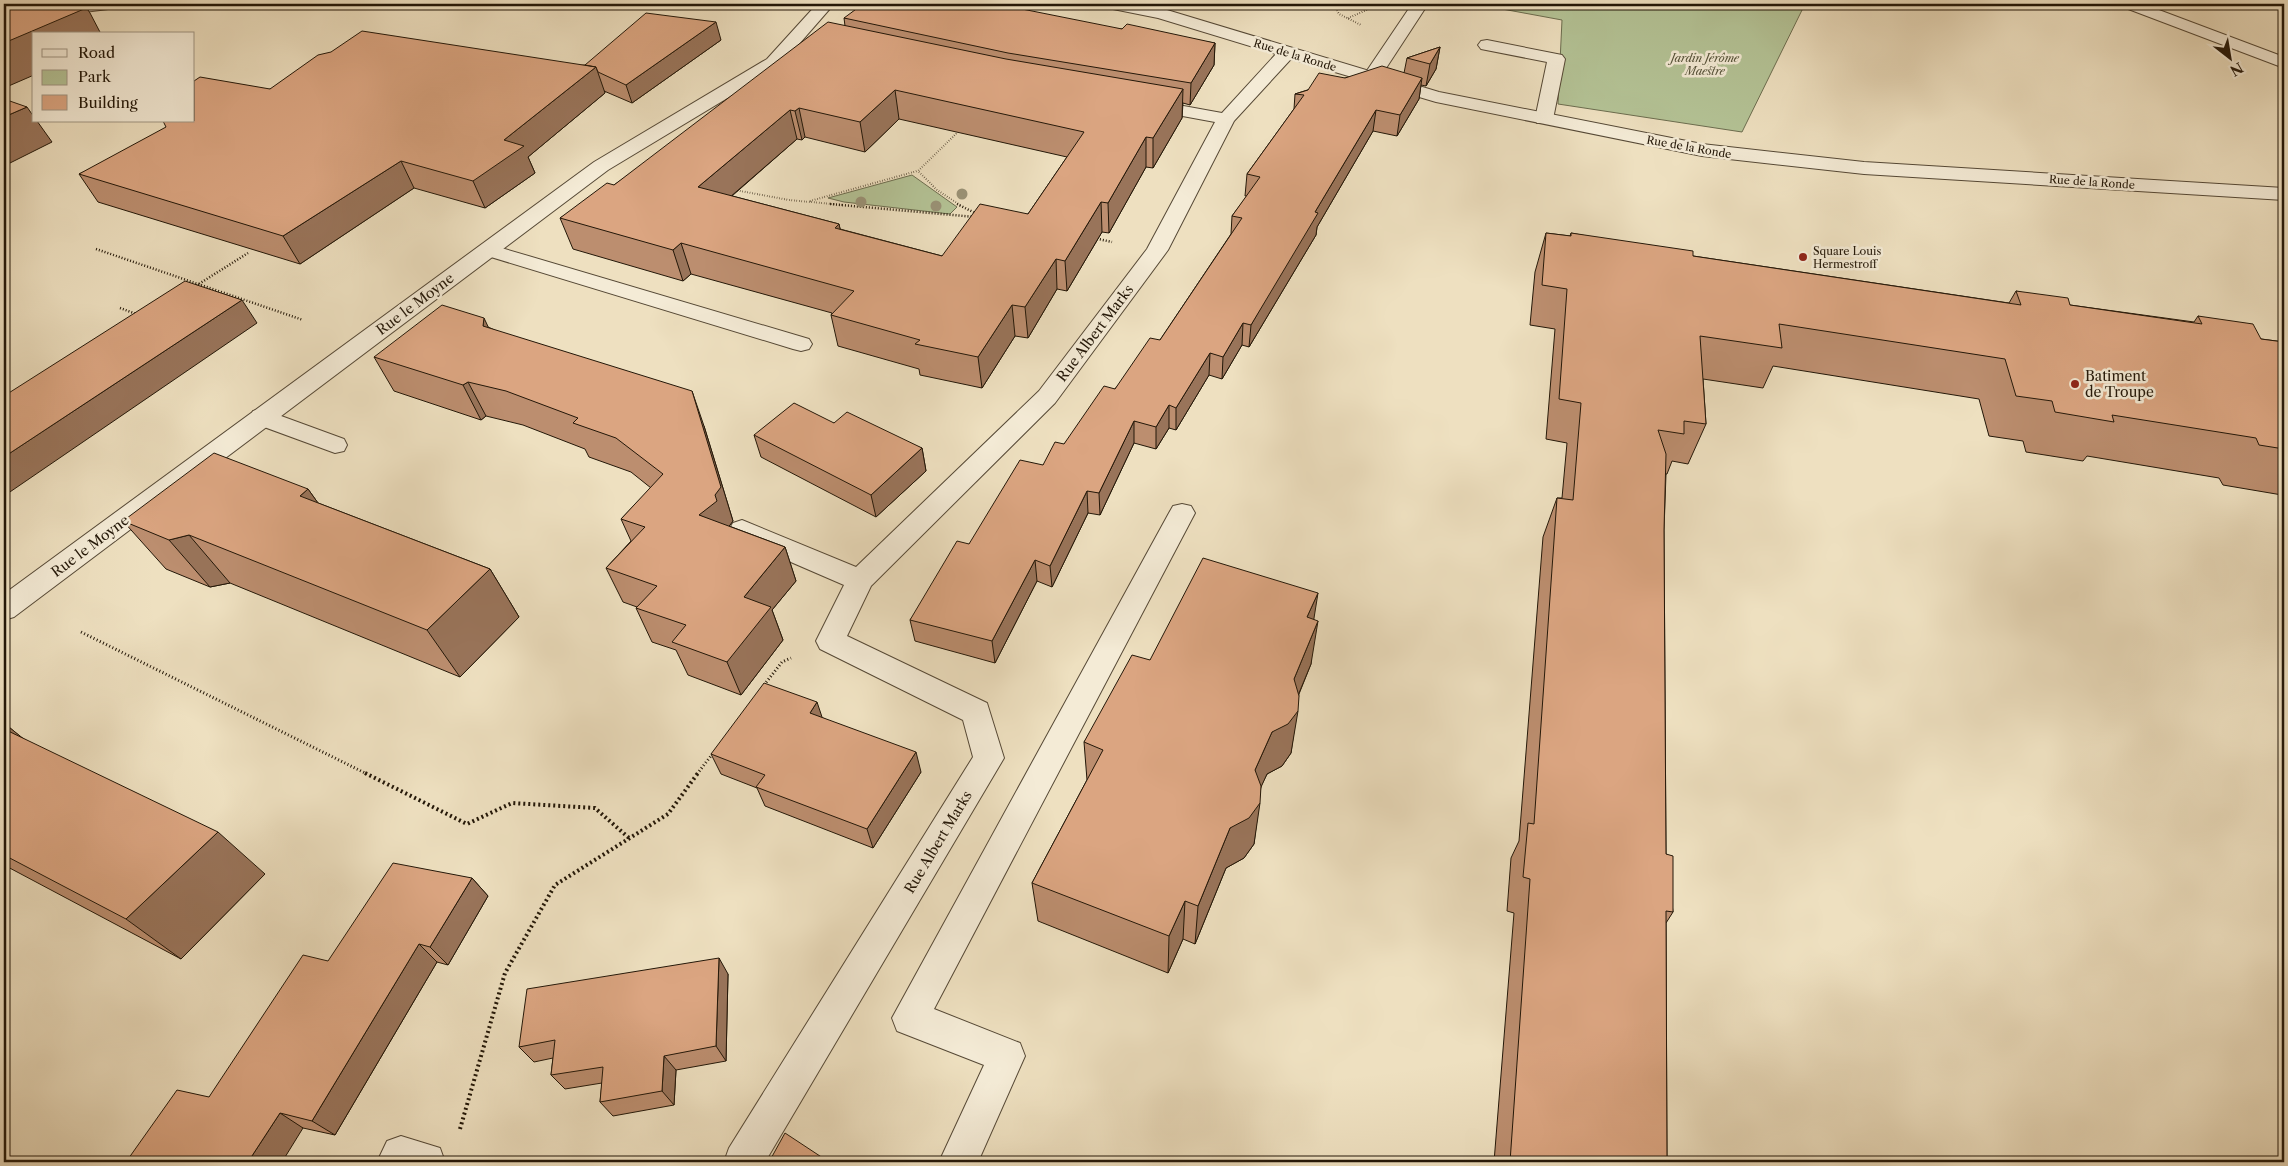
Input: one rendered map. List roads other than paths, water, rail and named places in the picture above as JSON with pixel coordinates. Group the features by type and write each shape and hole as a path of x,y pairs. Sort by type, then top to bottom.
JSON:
{"street":[{"path":"4,17 108,4"},
{"name":"Rue le Moyne","path":"4,609 600,166 773,63 805,38 826,4"},
{"name":"Rue de la Ronde","path":"1109,4 1161,14 1436,97 1702,150 1778,160 1864,168 2284,194"},
{"path":"1371,78 1420,4"},
{"path":"2129,4 2284,63"},
{"path":"1487,45 1556,59 1544,119"},
{"name":"Rue Albert Marks","path":"743,1162 989,758 976,712 830,641 860,580 1047,397 1157,250 1226,119 1288,53"},
{"path":"1126,100 1226,119"},
{"path":"488,250 801,344"},
{"path":"262,417 335,444"},
{"path":"958,1162 1007,1056 910,1018 1182,513"},
{"path":"742,530 860,580"},
{"path":"396,1162 401,1155 426,1162"}],"place":[{"name":"Square Louis Hermestroff","path":"1803,257"},
{"name":"Batiment de Troupe","path":"2075,384"}],"park label":[{"name":"Jardin Jérôme Maestre","path":"1705,64"}]}
